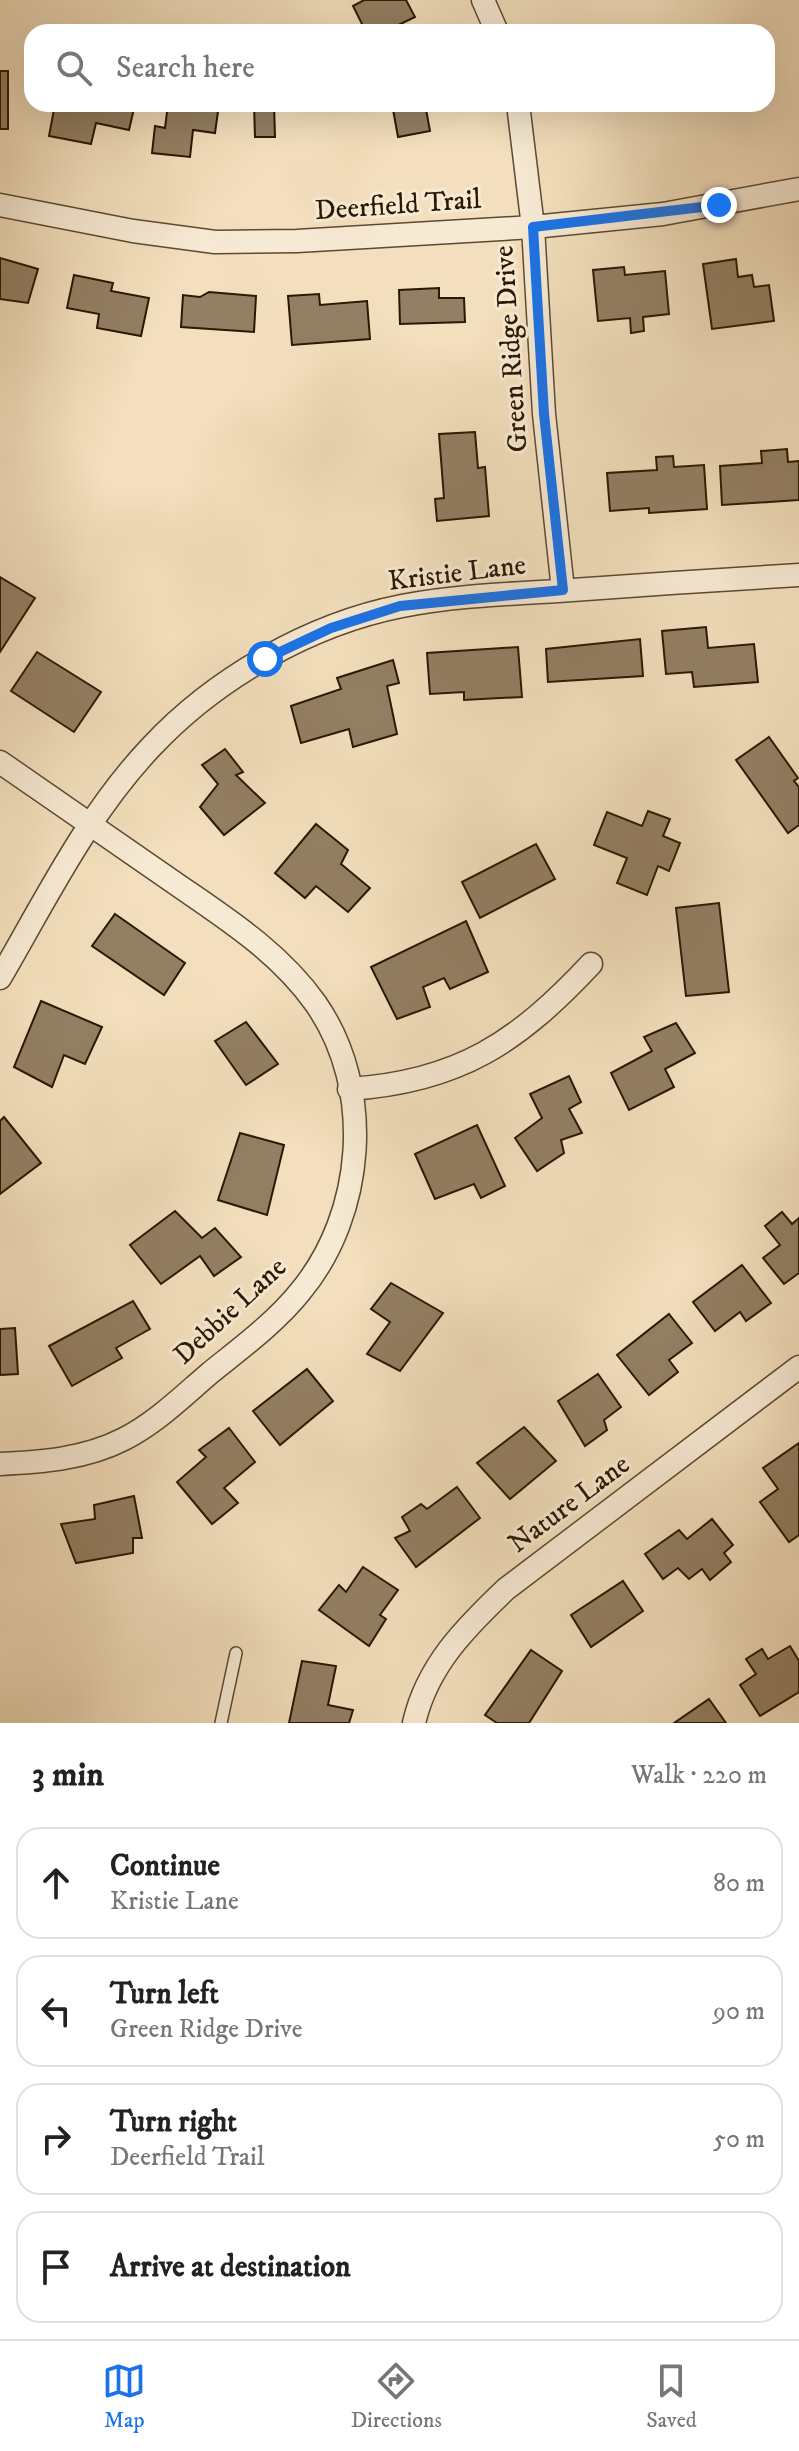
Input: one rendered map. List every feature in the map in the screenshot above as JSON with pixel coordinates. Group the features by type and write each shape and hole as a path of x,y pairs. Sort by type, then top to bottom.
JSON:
{"street":[{"path":"483,0 494,24"},
{"name":"Green Ridge Drive","path":"519,112 533,227 544,414 563,590"},
{"name":"Deerfield Trail","path":"0,205 133,231 215,242 297,241 533,227 663,214 799,189"},
{"name":"Kristie Lane","path":"0,978 90,824 152,746 207,697 265,659 331,628 400,606 563,590 799,575"},
{"name":"Debbie Lane","path":"0,762 247,933 287,967 318,1006 340,1052 349,1089 356,1151 348,1201 330,1249 300,1292 265,1327 169,1408 123,1439 84,1454 48,1461 0,1464"},
{"path":"349,1089 428,1077 476,1059 519,1033 591,964"},
{"name":"Nature Lane","path":"414,1723 430,1675 465,1628 496,1599 799,1367"}],"lane":[{"path":"221,1723 236,1653"}],"building":[{"path":"364,0 406,0 415,17 401,24 362,24 353,6"},
{"path":"0,71 8,71 8,129 0,129"},
{"path":"54,112 133,112 129,130 96,123 91,144 49,136"},
{"path":"167,112 218,112 215,133 193,130 190,157 152,153 155,126 165,128"},
{"path":"254,112 274,112 275,137 255,137"},
{"path":"393,112 426,112 430,131 398,137"},
{"path":"0,258 38,269 28,303 0,299"},
{"path":"736,259 738,277 752,275 754,287 769,285 774,321 712,329 703,264"},
{"path":"624,267 625,275 665,271 669,314 643,317 644,331 631,333 630,318 598,321 593,270"},
{"path":"74,275 113,283 111,291 149,298 141,336 97,328 99,314 67,308"},
{"path":"439,288 439,298 464,298 465,322 400,324 399,290"},
{"path":"209,292 256,296 254,332 181,327 183,295 200,297"},
{"path":"319,294 320,305 367,301 370,339 292,345 288,296"},
{"path":"475,432 478,468 485,467 489,516 437,521 435,499 444,498 439,434"},
{"path":"787,449 788,462 799,461 799,500 722,505 720,466 762,463 761,451"},
{"path":"673,456 674,467 704,465 707,509 649,513 649,508 610,511 607,473 657,470 656,457"},
{"path":"0,577 35,598 0,652"},
{"path":"706,627 708,648 754,644 758,682 694,687 692,672 666,674 662,631"},
{"path":"640,639 643,676 548,682 546,649"},
{"path":"518,647 522,697 464,700 464,692 430,694 427,653"},
{"path":"37,652 101,692 74,732 11,691"},
{"path":"393,660 399,683 387,686 397,734 353,747 349,729 301,743 291,706 341,689 337,678"},
{"path":"769,737 798,778 794,781 799,787 799,825 788,833 736,760"},
{"path":"225,749 243,772 236,775 265,803 224,835 200,807 218,784 202,765"},
{"path":"648,811 670,819 663,836 680,843 669,871 658,866 647,895 617,883 627,858 594,845 607,812 642,826"},
{"path":"316,824 348,850 341,864 370,888 348,912 316,886 305,898 275,873"},
{"path":"536,844 555,879 480,918 462,882"},
{"path":"719,903 729,992 686,996 676,908"},
{"path":"115,914 185,963 164,995 92,946"},
{"path":"466,921 488,972 450,989 444,978 423,987 430,1007 397,1019 371,967"},
{"path":"41,1001 102,1027 85,1064 64,1055 52,1087 14,1067"},
{"path":"246,1022 278,1064 246,1085 215,1041"},
{"path":"676,1023 695,1053 665,1069 674,1087 629,1110 611,1073 652,1051 644,1037"},
{"path":"569,1076 581,1102 569,1109 582,1133 561,1140 564,1153 537,1171 515,1138 542,1118 530,1094"},
{"path":"4,1117 41,1163 0,1194 0,1121"},
{"path":"477,1125 505,1186 481,1198 474,1184 435,1199 415,1154"},
{"path":"240,1133 284,1145 267,1215 218,1200"},
{"path":"175,1211 202,1238 215,1228 241,1257 214,1276 200,1256 161,1284 130,1245"},
{"path":"782,1212 792,1224 799,1218 799,1273 784,1284 763,1258 780,1245 765,1226"},
{"path":"742,1265 771,1303 746,1321 740,1312 715,1331 693,1302"},
{"path":"391,1283 443,1313 400,1371 367,1354 390,1322 371,1309"},
{"path":"133,1301 150,1329 116,1348 122,1358 72,1386 49,1346"},
{"path":"669,1314 692,1343 669,1360 678,1372 649,1395 617,1355"},
{"path":"15,1328 18,1374 0,1375 0,1329"},
{"path":"307,1369 333,1401 280,1445 253,1411"},
{"path":"598,1374 621,1407 604,1420 607,1430 585,1446 558,1401"},
{"path":"524,1427 556,1461 510,1499 477,1463"},
{"path":"229,1428 255,1462 224,1488 238,1503 212,1524 177,1482 206,1457 199,1450"},
{"path":"799,1443 799,1535 789,1542 760,1502 778,1489 763,1468"},
{"path":"457,1487 480,1518 416,1567 395,1538 410,1531 402,1517 421,1504 427,1509"},
{"path":"134,1496 142,1538 133,1538 133,1553 76,1563 61,1524 95,1519 94,1505"},
{"path":"712,1519 733,1545 724,1553 731,1562 710,1580 702,1569 689,1579 678,1568 663,1579 645,1554 679,1530 687,1539"},
{"path":"363,1567 398,1590 380,1615 386,1619 369,1646 319,1610 339,1585 346,1592"},
{"path":"623,1581 643,1611 591,1647 571,1615"},
{"path":"790,1646 799,1661 799,1692 760,1716 740,1685 756,1674 746,1659 762,1649 768,1659"},
{"path":"531,1650 562,1671 529,1723 497,1723 485,1715"},
{"path":"302,1661 336,1666 328,1705 353,1710 349,1723 289,1723"},
{"path":"709,1699 726,1723 674,1723"}],"route":[{"path":"265,659 331,628 400,606 563,590 544,414 533,227 719,205"}]}
